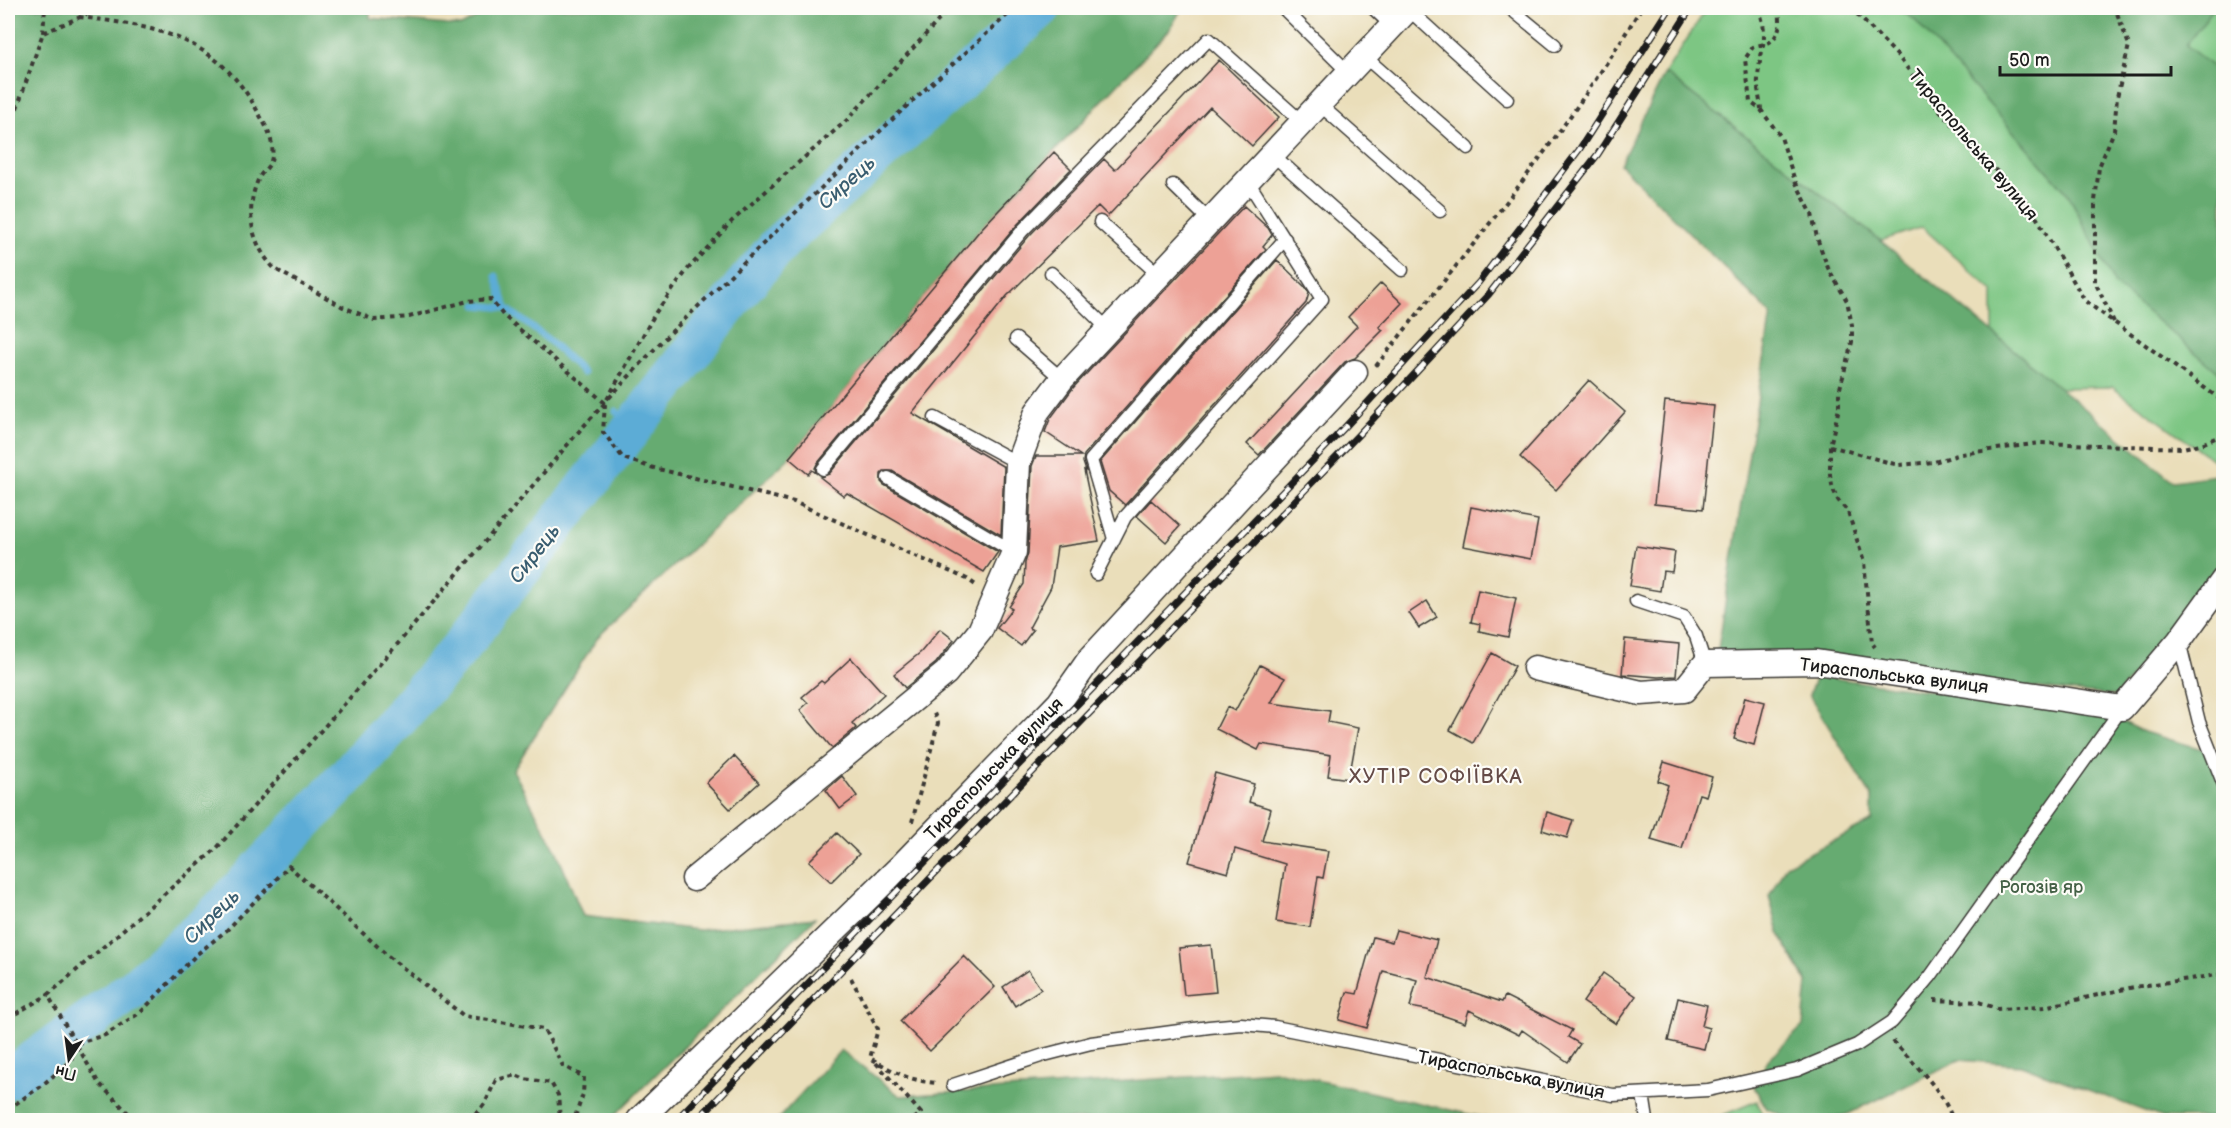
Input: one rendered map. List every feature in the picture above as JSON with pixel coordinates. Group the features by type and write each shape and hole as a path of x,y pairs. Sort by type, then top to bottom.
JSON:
{"street":[{"path":"694,879 946,673 980,631 1014,552 1018,463 1037,412 1062,379 1403,14"},
{"name":"Тираспольська вулиця","path":"639,1120 902,865 1059,703 1089,660 1355,372"},
{"name":"Тираспольська вулиця","path":"1705,664 1816,662 2122,708 2179,641 2223,579"},
{"path":"1535,668 1641,693 1683,690 1705,664"}],"lane":[{"path":"1283,8 1468,148"},
{"path":"1373,8 1403,14 1507,99"},
{"path":"1510,8 1555,45"},
{"path":"823,469 1023,230 1209,39 1302,122"},
{"path":"1319,104 1440,211"},
{"path":"1272,154 1402,270"},
{"path":"1096,573 1125,517 1322,299 1247,180"},
{"path":"1173,185 1210,221"},
{"path":"1100,222 1159,275"},
{"path":"1114,539 1091,460 1285,239"},
{"path":"1051,273 1108,329"},
{"path":"1016,339 1062,379"},
{"path":"935,418 1018,463"},
{"path":"888,478 1014,552"},
{"path":"1636,601 1683,617 1696,636 1705,664"},
{"path":"2179,641 2199,722 2223,785"},
{"name":"Тираспольська вулиця","path":"953,1085 1091,1042 1241,1024 1275,1027 1612,1095 1708,1090 1797,1070 1857,1045 1892,1022 1930,977 2122,708"},
{"path":"1643,1094 1647,1120"}],"path":[{"path":"8,134 43,33 45,8"},
{"path":"43,33 101,8"},
{"path":"950,8 847,120 732,221 688,269 656,312 605,403 603,432 623,458 650,467 794,501 967,579 984,591"},
{"path":"8,1018 48,995 216,849 395,647 605,403 679,324 898,114 1016,8"},
{"path":"1758,8 1763,20 1765,44 1758,81 1761,110"},
{"path":"1777,8 1780,16 1779,27 1774,39 1753,47 1745,60 1749,102 1761,110 1781,137 1795,181 1812,214 1817,238 1828,268 1846,301 1852,325 1852,342 1842,376 1838,414 1830,446 1830,475 1833,489 1848,512 1858,538 1868,586 1872,643 1886,673"},
{"name":"Тираспольська вулиця","path":"1851,8 1897,55 1942,113 2031,208 2085,301 2223,402"},
{"path":"2114,322 2095,282 2095,201 2099,167 2114,131 2117,97 2129,45 2115,8"},
{"path":"80,17 121,22 166,32 186,40 217,60 250,96 269,133 272,144 271,161 260,177 252,200 250,218 254,236 268,263 275,269 289,279 327,296 343,307 374,320 409,317 468,301 490,299 504,315 605,403"},
{"path":"1830,446 1898,465 1934,462 1960,454 2040,443 2183,448 2204,443 2223,434"},
{"path":"902,865 938,723 924,691"},
{"path":"75,1044 105,1035 141,1012 196,955 226,930 289,866 388,956 464,1016 544,1029 563,1066 584,1077 583,1094 574,1120"},
{"path":"1912,998 1979,1002 1997,1008 2044,1007 2134,987 2223,974"},
{"path":"851,978 878,1029 870,1058 921,1113 913,1120"},
{"path":"48,995 98,1082 135,1120"},
{"path":"1882,1028 1940,1093 1948,1105 1953,1120"},
{"path":"8,1108 40,1087 71,1061 75,1044"},
{"path":"873,1059 896,1074 915,1081 953,1085"},
{"path":"458,1120 469,1118 485,1106 496,1080 516,1075 525,1079 551,1083 558,1095 560,1120"}],"green space":[{"path":"8,8 370,8 370,18 461,26 495,8 1182,8 1170,29 981,229 789,458 598,637 513,770 556,850 583,916 699,930 815,918 610,1120 8,1120"},
{"path":"1707,8 2223,8 2223,467 2112,387 2059,388 1993,333 1993,291 1922,227 1881,241 1665,73"},
{"path":"1897,8 2214,8 2186,45 2223,75 2223,376 2115,285 2068,194 1915,20"},
{"path":"1665,73 1881,241 2173,481 2223,474 2223,559 2168,635 2116,696 1717,655 1771,314 1620,164"},
{"name":"Рогозів яр","path":"1816,676 2107,714 2144,732 2223,755 2223,1118 2163,1118 2021,1065 1959,1060 1846,1115 1818,1120 1795,1120 1767,1109 1754,1087 1768,1060 1803,1026 1807,982 1780,936 1769,896 1786,865 1872,821 1872,797 1809,695"},
{"path":"841,1050 900,1096 1276,1071 1495,1120 777,1120"},
{"path":"1757,1101 1766,1120 1711,1120"}],"building":[{"path":"1219,60 1279,117 1252,146 1210,107 1108,216 1098,206 1007,296 912,413 1004,467 1001,535 892,471 884,471 881,474 881,482 884,485 998,552 984,572 847,493 844,496 820,477 829,474 1029,236 1104,159 1115,170"},
{"path":"1054,152 1071,169 1017,225 817,464 816,473 812,470 808,474 789,458 981,229"},
{"path":"1244,206 1268,228 1272,235 1263,246 1266,249 1084,455 1083,462 1086,471 1084,470 1099,541 1057,547 1051,587 1029,628 1033,630 1021,646 997,628 1012,609 1009,607 1024,584 1028,553 1032,466 1036,456 1081,456 1045,432 1050,419 1073,388"},
{"path":"1277,260 1305,287 1309,293 1306,303 1125,505 1109,491 1100,462"},
{"path":"1381,283 1402,303 1379,327 1383,330 1355,358 1345,362 1259,455 1247,444 1357,326 1348,317"},
{"path":"1589,380 1625,412 1556,490 1520,457"},
{"path":"1665,401 1714,406 1703,509 1654,504"},
{"path":"1151,500 1180,526 1166,542 1137,516"},
{"path":"1471,507 1538,520 1531,559 1463,546"},
{"path":"1636,546 1675,552 1672,572 1663,571 1660,591 1630,586"},
{"path":"1478,590 1516,598 1508,637 1479,631 1480,624 1471,622"},
{"path":"1427,601 1437,617 1419,628 1409,613"},
{"path":"940,629 954,640 936,663 905,688 894,674 921,652"},
{"path":"1625,639 1679,644 1676,676 1622,674"},
{"path":"1492,653 1515,666 1473,743 1450,730"},
{"path":"851,658 884,694 852,723 856,728 832,748 800,710 808,703 802,697 821,681 824,683"},
{"path":"1260,665 1285,678 1271,703 1330,711 1328,722 1358,728 1349,779 1328,776 1331,755 1261,744 1258,750 1216,729 1227,707 1235,711"},
{"path":"1745,697 1765,702 1754,745 1734,739"},
{"path":"734,756 759,783 730,809 706,783"},
{"path":"1664,762 1712,777 1706,796 1699,794 1682,849 1651,840 1668,785 1658,781"},
{"path":"1215,773 1254,784 1249,802 1271,809 1262,841 1328,851 1323,878 1318,877 1310,927 1276,922 1285,864 1235,849 1228,873 1189,862"},
{"path":"842,776 857,796 840,809 826,790"},
{"path":"1547,812 1573,820 1567,838 1542,830"},
{"path":"837,833 859,854 831,882 809,861"},
{"path":"1396,930 1437,940 1427,977 1502,1002 1505,996 1572,1030 1568,1037 1580,1044 1568,1062 1522,1030 1519,1035 1469,1010 1465,1023 1427,1010 1410,1007 1417,980 1383,971 1367,1028 1339,1020 1347,992 1357,994 1373,937 1392,942"},
{"path":"1211,945 1216,992 1184,995 1179,948"},
{"path":"964,956 995,987 930,1051 900,1021"},
{"path":"1028,970 1041,989 1015,1006 1003,987"},
{"path":"1603,973 1636,996 1616,1024 1583,1002"},
{"path":"1678,998 1707,1005 1702,1026 1709,1028 1704,1049 1668,1041"}],"waterway":[{"name":"Сирець","path":"8,1079 134,988 209,922 354,769 460,648 742,288 781,242 1041,8"},
{"path":"496,276 506,308"},
{"path":"477,305 506,308 550,341 583,373"},
{"path":"616,411 632,430"}],"railway":[{"path":"676,1120 1346,426 1479,282 1579,150 1670,8"},
{"path":"697,1120 1359,434 1489,294 1598,154 1691,8"}],"district":[{"name":"ХУТІР СОФІЇВКА","path":"1436,777"}]}
